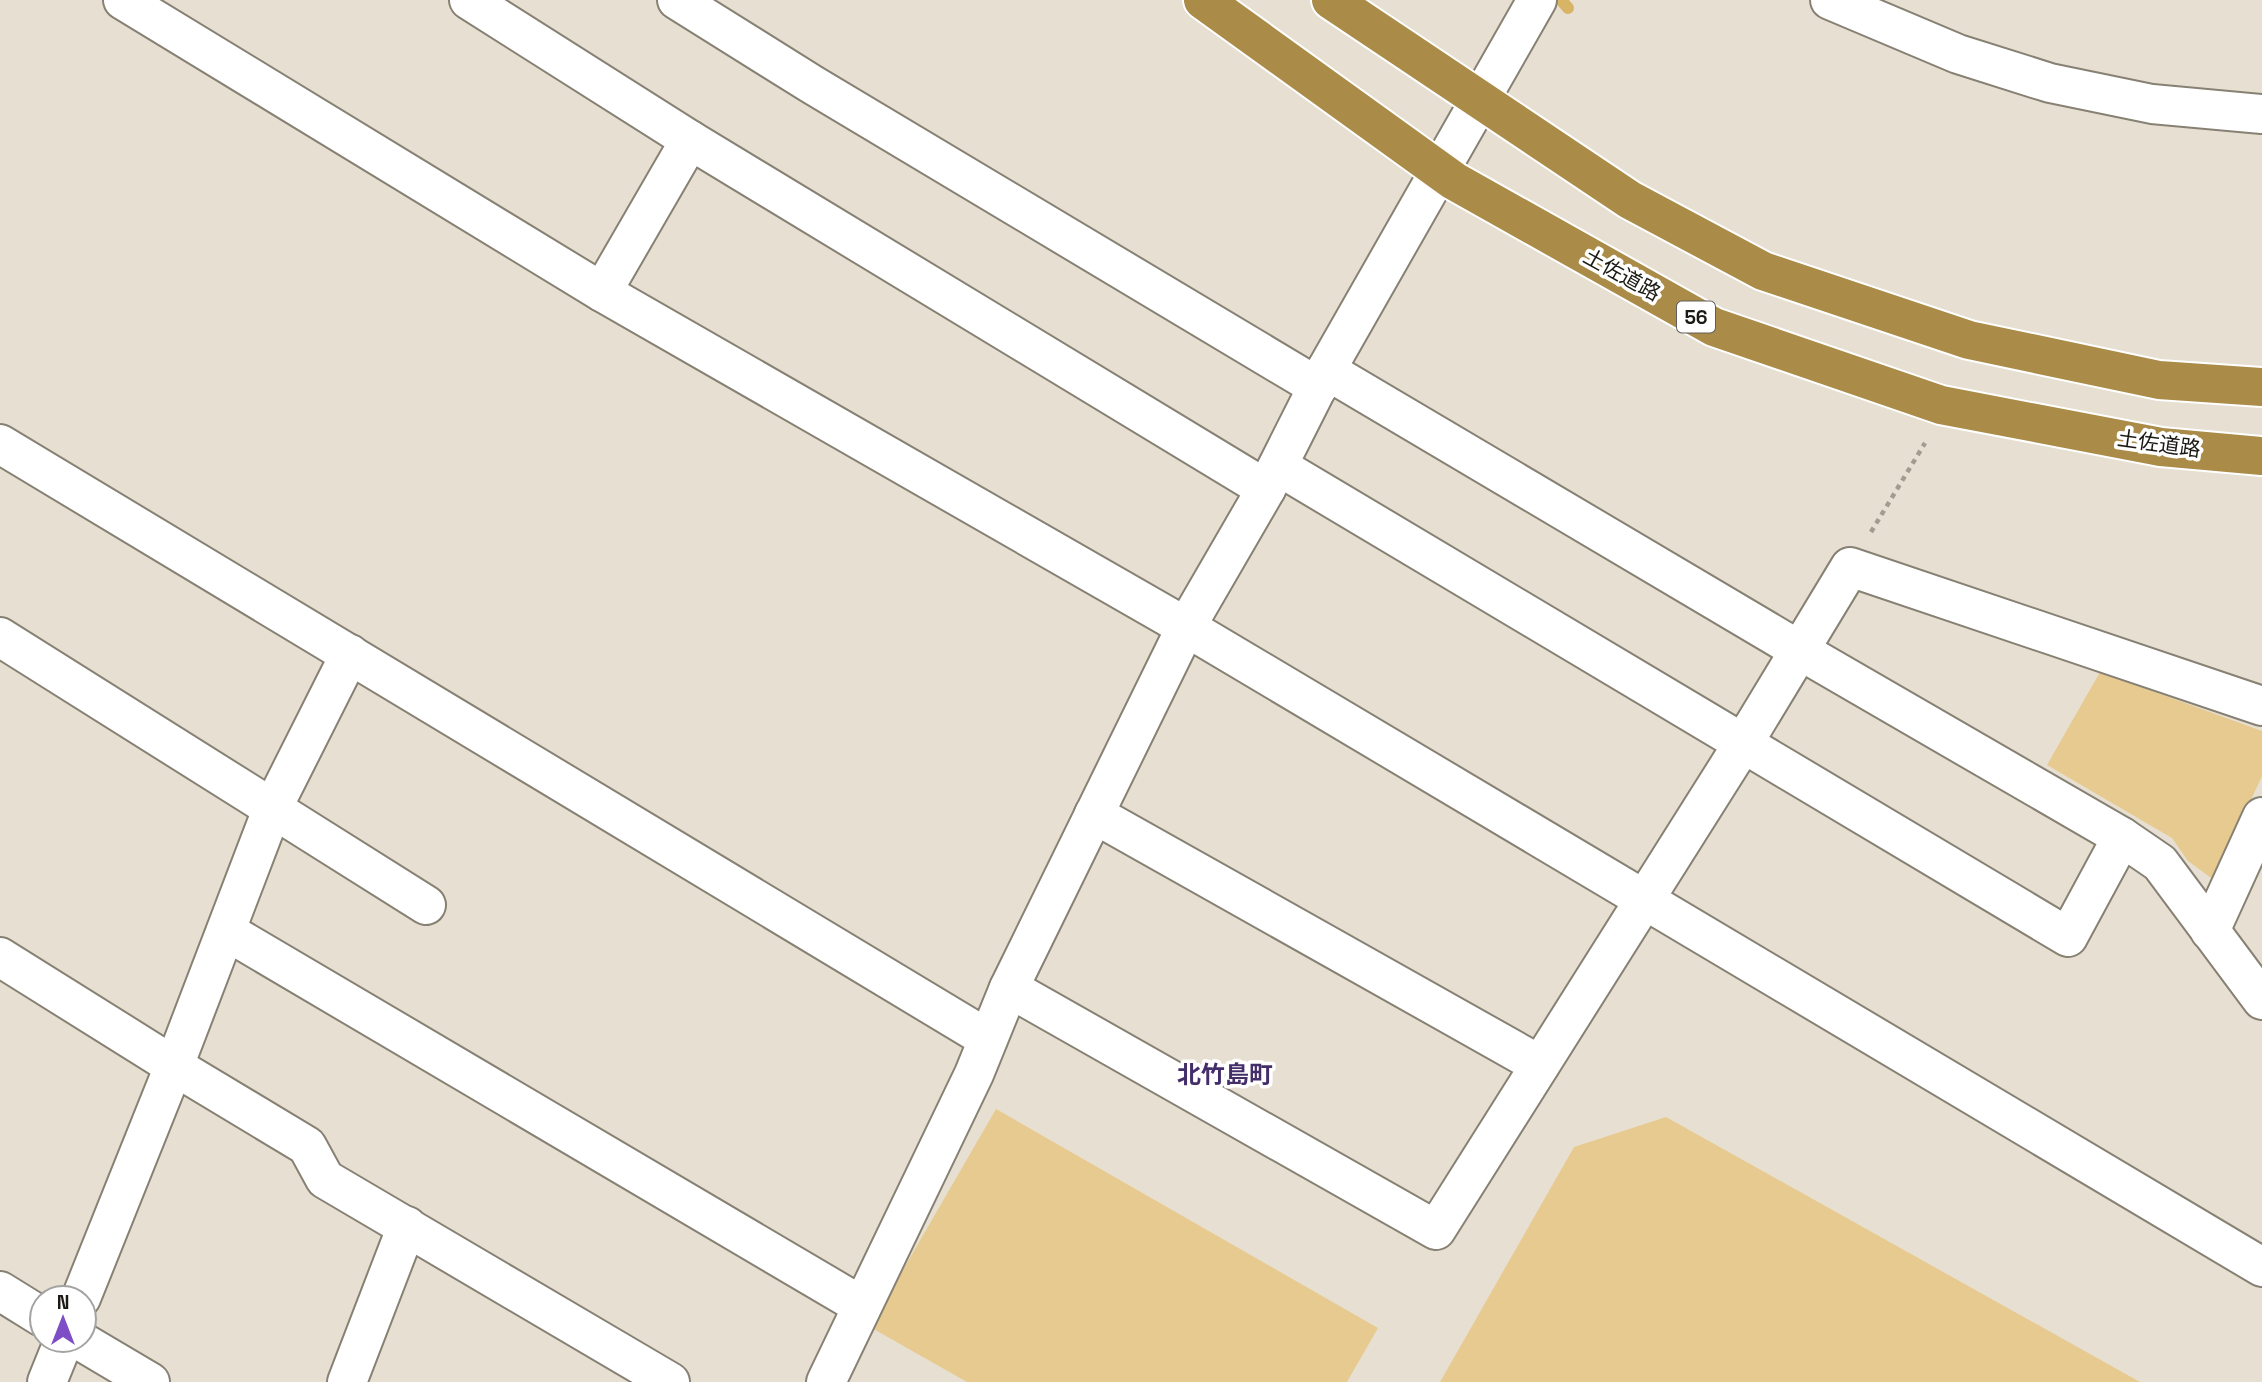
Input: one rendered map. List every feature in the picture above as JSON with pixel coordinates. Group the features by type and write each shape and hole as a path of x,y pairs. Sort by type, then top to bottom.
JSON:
{"highway":[{"name":"土佐道路","path":"1203,0 1454,181 1714,327 1941,405 2161,447 2262,456"},
{"path":"1331,0 1630,200 1763,271 1969,340 2159,380 2262,387"}],"street":[{"path":"123,0 602,292 1186,627 2262,1267"},
{"path":"469,0 690,140 1272,478 1744,742 2068,937 2122,837"},
{"path":"677,0 813,85 2122,837 2160,863 2262,1000"},
{"path":"826,1382 974,1074 1009,988 1186,627 1272,478 1322,379 1537,0"},
{"path":"1830,0 1958,54 2050,83 2152,104 2262,114"},
{"path":"602,292 690,140"},
{"path":"0,444 988,1039"},
{"path":"1009,988 1436,1230 1744,742 1850,567 2262,706"},
{"path":"0,637 426,905"},
{"path":"87,1284 273,807 350,654"},
{"path":"1094,814 1540,1065"},
{"path":"2210,931 2262,817"},
{"path":"226,931 862,1306"},
{"path":"0,957 307,1146 325,1179 670,1382"},
{"path":"356,1378 407,1226"},
{"path":"0,1291 28,1308"},
{"path":"98,1351 150,1382"},
{"path":"47,1382 58,1354"}],"path":[{"path":"1850,567 1925,443"}],"shaded area":[{"path":"2100,672 2262,731 2262,776 2214,880 2188,861 2172,838 2047,765"},
{"path":"996,1109 1378,1328 1347,1382 967,1382 870,1327"},
{"path":"1666,1117 2140,1382 1440,1382 1574,1147"}],"waterway":[{"path":"1561,0 1568,8"}],"district":[{"name":"北竹島町","path":"1225,1075"}]}
